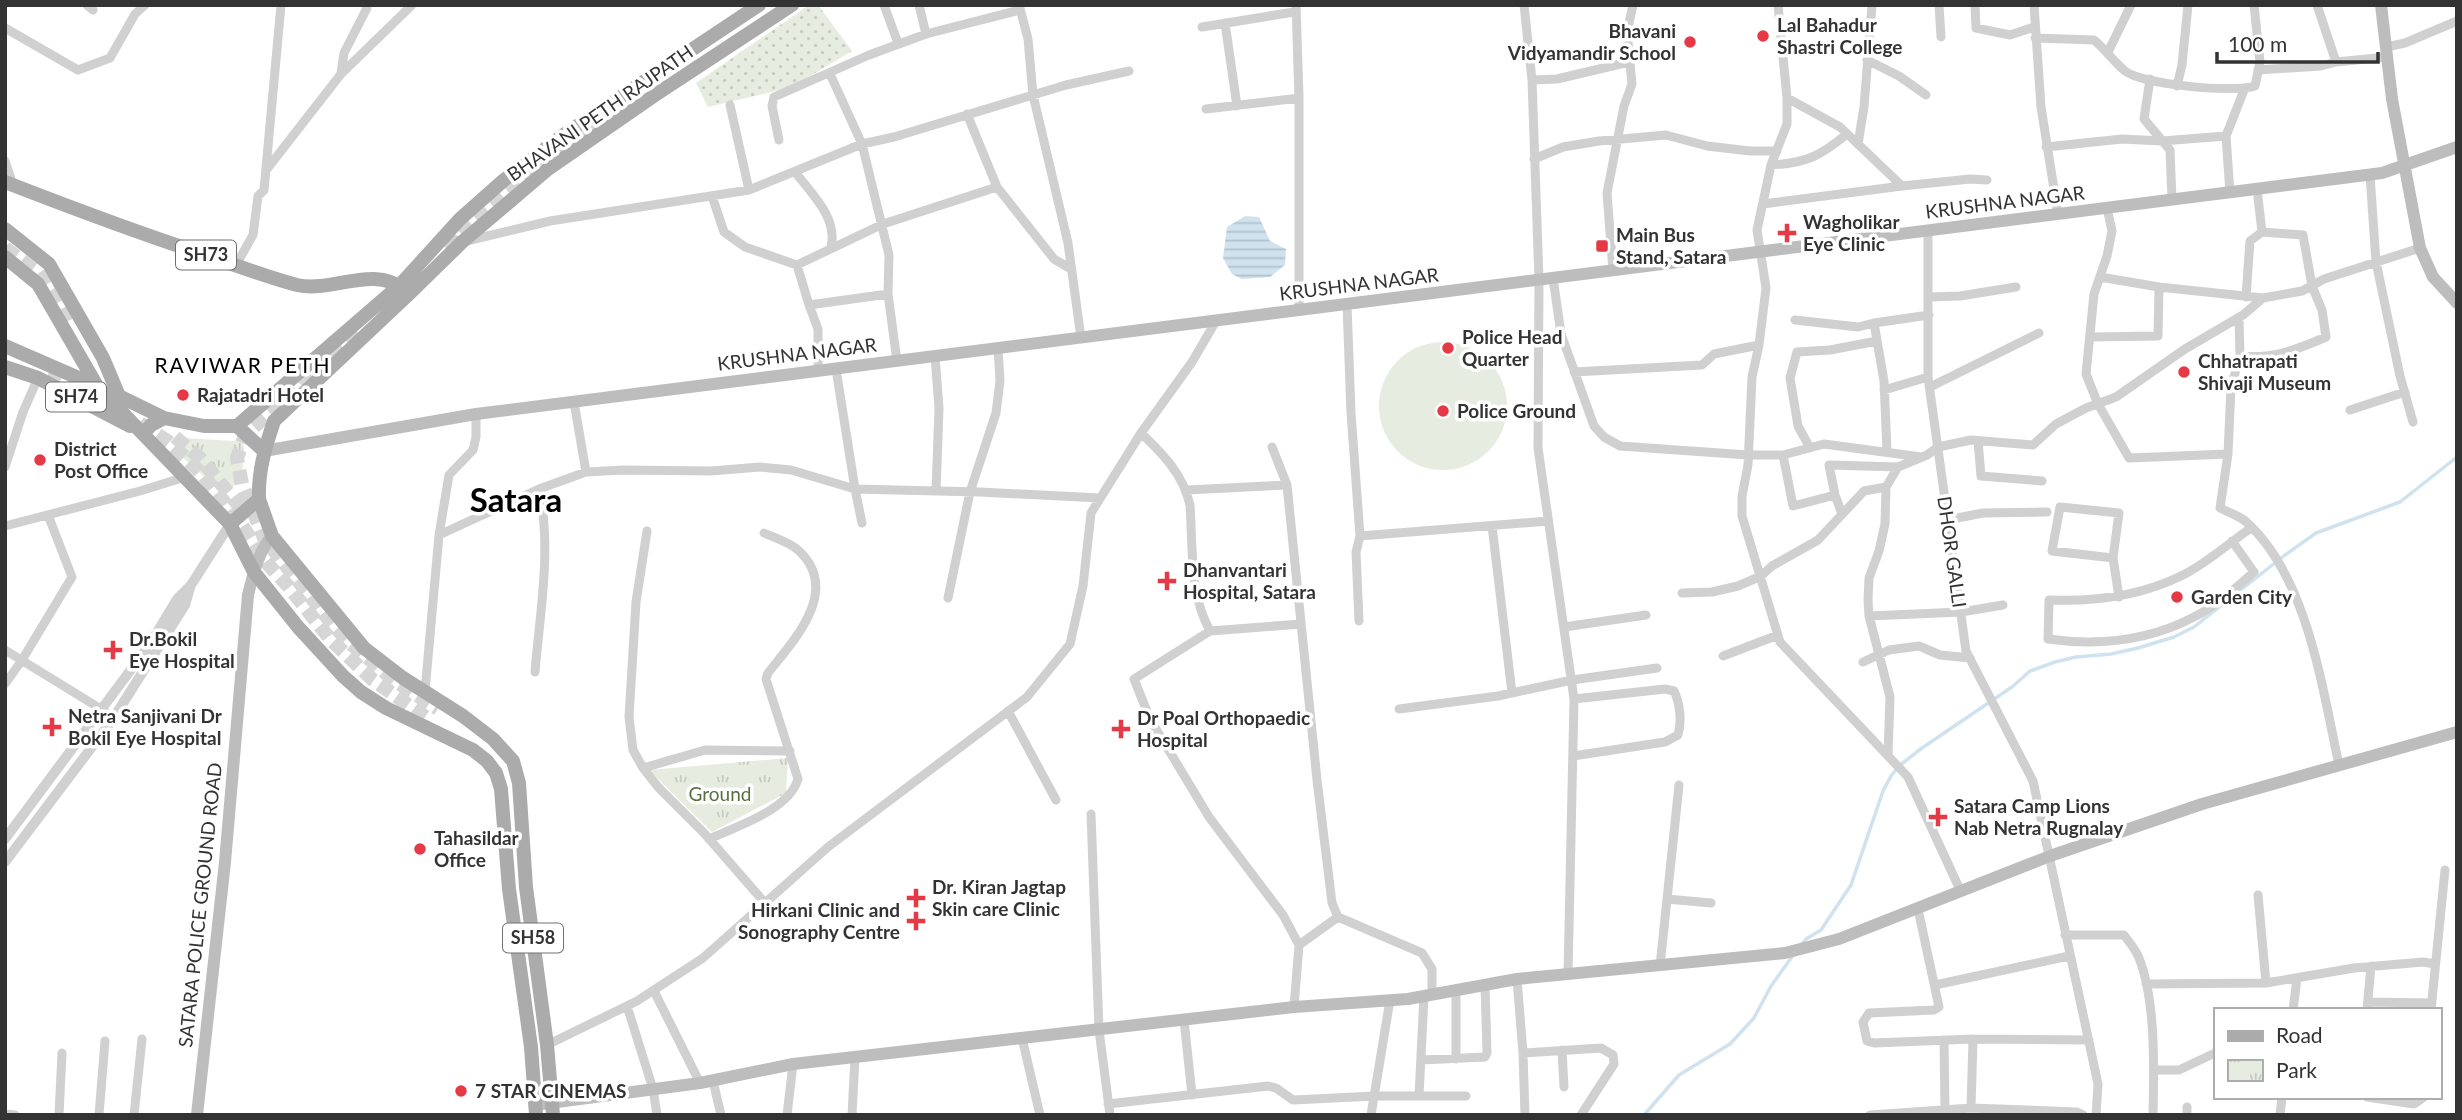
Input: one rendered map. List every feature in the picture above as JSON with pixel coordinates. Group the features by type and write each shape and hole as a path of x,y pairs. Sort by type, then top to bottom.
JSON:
{"main road":[{"path":"230,524 259,499 264,451 274,421 405,289 444,236 504,180 562,136 759,5"},
{"path":"613,114 777,5"},
{"name":"BHAVANI PETH RAJPATH","path":"405,289 548,169 792,5"},
{"path":"2381,5 2403,166 2420,248 2433,277 2457,303"},
{"name":"KRUSHNA NAGAR","path":"264,451 476,414 2370,175 2457,146"},
{"name":"SH73","path":"9,183 102,221 272,278 302,286 363,278 383,279 405,289"},
{"path":"5,229 49,264 103,358 119,396 164,418 204,426 237,426 405,289"},
{"path":"5,257 38,284 97,386"},
{"name":"SH74","path":"5,346 119,396"},
{"path":"5,360 43,376"},
{"name":"SH74","path":"5,367 43,376 143,434"},
{"name":"SH58","path":"97,386 230,524 254,572 298,627 343,676 361,692 417,725 452,738 487,761 496,773 501,789 509,889 531,1048 535,1110"},
{"path":"143,434 151,425 164,418"},
{"path":"237,426 264,451"},
{"name":"SH58","path":"259,499 272,536 364,648 493,739 513,761 519,783 526,887 547,1045 552,1109"},
{"name":"SATARA POLICE GROUND ROAD","path":"197,1115 225,862 248,595 254,572 266,543 272,536"},
{"path":"452,738 434,715 493,739"},
{"path":"535,1110 552,1109 653,1088 700,1083 793,1064 1294,1007 1390,1000 1517,979 1785,953 1839,939 2050,856 2202,804 2457,732"},
{"path":"505,839 523,838"}],"street":[{"path":"5,28 78,70 110,58 135,14 145,5"},
{"path":"236,265 253,234 258,196 264,190 281,5"},
{"path":"266,170 341,74 412,5"},
{"path":"884,5 898,43"},
{"path":"919,5 926,34"},
{"path":"1524,5 1532,80 1539,280 1538,448 1574,699 1568,974"},
{"path":"1613,271 1606,193 1623,106 1632,84 1627,32 1633,5"},
{"path":"1778,5 1787,124 1771,165 1757,230 1766,288 1752,377 1742,516 1780,642 1909,777 1961,892"},
{"path":"1858,144 1871,5"},
{"path":"1939,5 1941,37"},
{"path":"1975,5 1976,28 2010,35 2034,27"},
{"path":"2034,5 2046,147 2057,214"},
{"path":"2108,52 2130,5"},
{"path":"2177,86 2189,5"},
{"path":"2035,38 2094,40 2127,72 2177,86 2244,90 2255,86 2260,62 2254,5"},
{"path":"2317,5 2336,62"},
{"path":"341,74 344,53 367,8"},
{"path":"779,140 772,106 774,97 898,43 1020,8 1028,39 1033,95 1068,243 1081,338"},
{"path":"1202,27 1295,9 1299,98 1299,311"},
{"path":"2258,70 2321,66 2387,52 2457,22"},
{"path":"1225,23 1237,106"},
{"path":"1867,60 1899,76 1926,95"},
{"path":"1532,80 1558,79 1629,62"},
{"path":"444,236 462,242 550,222 749,190 862,144 1033,95 1129,71"},
{"path":"830,74 862,144 883,224 889,255 888,294 897,361"},
{"path":"2150,79 2144,119 2170,150 2172,200"},
{"path":"2230,192 2226,136 2244,90"},
{"path":"1206,109 1299,98"},
{"path":"1787,98 1840,127 1902,186"},
{"path":"730,105 749,190"},
{"path":"967,114 998,187 1054,259 1071,269"},
{"path":"1771,165 1799,163 1828,149 1847,134"},
{"path":"1534,159 1563,147 1666,135 1707,146 1777,151"},
{"path":"2046,147 2122,139 2162,141 2226,136"},
{"path":"5,161 9,183"},
{"path":"795,172 829,219 833,237 831,247"},
{"path":"2370,175 2376,262 2413,422"},
{"path":"1763,204 1902,186 1970,179 1987,180"},
{"path":"712,196 724,232 745,247 797,265 883,224 998,187"},
{"path":"2257,189 2262,232"},
{"path":"2108,208 2112,231 2108,257 2094,293 2086,374 2098,404 2130,458 2228,454"},
{"name":"DHOR GALLI","path":"1928,231 1929,382 1966,651 2033,781 2098,1084 2096,1115"},
{"path":"2240,356 2255,357 2290,352 2326,337 2322,310 2312,286 2303,235 2262,232 2250,241 2246,297"},
{"path":"2100,277 2159,287 2263,298 2302,291 2325,279 2420,248"},
{"path":"797,265 818,329 818,371"},
{"path":"1553,278 1561,334 1594,426 1604,438 1620,446 1783,455 1824,444 1922,457"},
{"path":"1929,297 1960,296 2016,287"},
{"path":"2090,337 2158,336 2159,287"},
{"path":"809,305 888,294"},
{"path":"1842,514 1829,465 1898,467 1938,447 1978,441 2033,445 2056,424 2116,397 2185,349 2239,317 2263,298"},
{"path":"1347,304 1351,413 1360,536 1356,552 1359,621"},
{"path":"1795,320 1858,327 1930,315"},
{"path":"2239,317 2240,356 2231,387 2228,454 2220,508 2243,519 2277,557 2284,570 2314,650 2339,765"},
{"path":"531,1048 547,1045 627,1006 703,958 828,847 1027,697 1070,644 1083,586 1091,513 1141,433 1192,362 1216,321"},
{"path":"1874,323 1884,390 1887,452"},
{"path":"1884,390 1929,382 2039,333"},
{"path":"1810,448 1798,426 1790,378 1797,352 1830,350 1877,341"},
{"path":"1574,372 1702,365 1714,354 1759,345"},
{"path":"948,598 970,492 996,413 1000,381 998,348"},
{"path":"935,356 939,408 936,491"},
{"path":"836,369 862,523"},
{"path":"5,467 23,412 43,376"},
{"path":"2350,410 2405,392"},
{"path":"574,402 586,472"},
{"path":"425,691 439,535 449,475 473,450 476,414"},
{"path":"1141,433 1164,454 1187,490 1197,598 1210,631"},
{"path":"1978,441 1982,476 2042,481"},
{"path":"1272,447 1287,485 1332,903 1338,916 1422,953 1432,969 1419,1096"},
{"path":"1783,455 1793,506 1835,495"},
{"path":"439,535 539,489 586,472 710,471 760,467 791,470 855,489 1100,498"},
{"path":"1888,755 1890,696 1869,616 1869,578 1885,524 1886,487 1898,467"},
{"path":"5,526 185,477"},
{"path":"1187,490 1287,485"},
{"path":"1682,593 1712,592 1738,586 1761,576 1818,540 1864,491 1886,487"},
{"path":"536,672 547,555 539,489"},
{"path":"2113,558 2052,551 2060,507 2119,513 2113,558 2119,597"},
{"path":"1947,520 1983,513 2047,512"},
{"path":"5,684 72,577 48,514"},
{"path":"1360,536 1548,521"},
{"path":"5,839 150,644 177,599 191,585 230,524"},
{"path":"1492,526 1512,693"},
{"path":"2232,541 2254,572 2195,617 2125,641 2076,643 2048,639 2049,600 2078,601 2119,597 2184,575 2232,541 2251,528"},
{"path":"646,531 636,601 629,717 633,750 658,787 709,839 765,903"},
{"path":"709,839 781,804 795,790 798,779 766,678 805,627 814,599 816,578 809,562 796,548 764,533"},
{"path":"5,862 113,719 185,605 191,585"},
{"path":"1869,616 1961,612 2003,605"},
{"path":"1564,627 1646,615"},
{"path":"1294,1007 1299,945 1283,915 1209,817 1150,719 1134,679 1210,631 1301,624"},
{"path":"1723,656 1778,635"},
{"path":"1863,662 1889,650 1919,646 1940,655 1970,658"},
{"path":"5,650 113,719"},
{"path":"1399,709 1657,668"},
{"path":"1573,756 1665,742 1678,736 1680,727 1674,691 1574,699"},
{"path":"1008,711 1056,800"},
{"path":"643,768 705,750 790,751"},
{"path":"1660,966 1679,785"},
{"path":"1091,814 1099,1030 1109,1110 1192,1095 1268,1086 1276,1088 1293,1100 1374,1096 1466,1096"},
{"path":"2371,966 2367,1006 2431,1006 2445,870"},
{"path":"2258,895 2266,984"},
{"path":"1667,899 1711,903"},
{"path":"1918,909 1938,1009 1869,1013 1863,1022 1864,1037 1867,1041 2089,1040"},
{"path":"1299,945 1338,916"},
{"path":"2065,935 2124,935 2139,956 2146,984 2154,1070 2153,1115"},
{"path":"1935,985 2069,956"},
{"path":"2146,984 2266,984 2371,966 2424,962 2435,964"},
{"path":"2293,1008 2297,978"},
{"path":"1517,979 1525,1115"},
{"path":"1421,1060 1482,1058 1487,1053 1485,985"},
{"path":"654,990 700,1083"},
{"path":"1456,990 1456,1059"},
{"path":"1371,1115 1390,1000"},
{"path":"627,1006 653,1088 657,1115"},
{"path":"1184,1020 1192,1095"},
{"path":"1022,1038 1040,1115"},
{"path":"134,1115 142,1039"},
{"path":"1971,1108 1973,1039"},
{"path":"1944,1040 1945,1110"},
{"path":"99,1115 105,1041"},
{"path":"1523,1053 1601,1048 1609,1051 1615,1059 1614,1065 1581,1115"},
{"path":"1562,1050 1564,1087"},
{"path":"59,1115 62,1053"},
{"path":"2154,1070 2179,1070 2214,1053"},
{"path":"852,1115 855,1057"},
{"path":"788,1115 793,1064"},
{"path":"713,1080 721,1115"},
{"path":"2380,1099 2414,1104 2422,1099"},
{"path":"1870,1115 1971,1108 2077,1112 2083,1115"},
{"path":"5,1114 15,1115"}],"green space":[{"path":"809,5 818,5 852,51 792,87 708,107 696,83"},
{"name":"Police Ground","path":"1443,342 1467,347 1488,361 1502,382 1507,406 1502,430 1488,451 1467,465 1443,470 1419,465 1398,451 1384,430 1379,406 1384,382 1398,361 1419,347"},
{"path":"183,438 243,444 242,472 236,484 226,493 220,491 181,456 178,447"},
{"name":"Ground","path":"788,758 786,793 712,832 649,770"}],"water":[{"path":"1245,216 1259,217 1270,241 1286,249 1285,265 1270,277 1242,279 1232,274 1223,258 1227,227"}],"waterway":[{"path":"1801,945 1821,930 1851,885 1883,791 1891,776 1922,748 2012,687 2030,671 2076,657 2138,648 2174,637 2194,627 2316,533 2400,502 2457,457"},
{"path":"1644,1115 1679,1075 1730,1044 1754,1018 1771,986 1794,954"}],"tunnel":[{"path":"444,246 549,156 613,114"},
{"path":"5,248 37,272 52,293 67,323"},
{"path":"358,333 245,435 237,458 242,484 264,538 333,625 395,681 438,709"},
{"path":"48,374 115,406"},
{"path":"140,423 169,442 203,475 237,518 266,562 331,640 373,680 430,720"},
{"path":"175,437 200,458 248,517"}],"place":[{"name":"Lal Bahadur Shastri College","path":"1763,36"},
{"name":"Bhavani Vidyamandir School","path":"1690,42"},
{"name":"Wagholikar Eye Clinic","path":"1787,233"},
{"name":"Main Bus Stand, Satara","path":"1602,246"},
{"name":"Police Head Quarter","path":"1448,348"},
{"name":"Chhatrapati Shivaji Museum","path":"2184,372"},
{"name":"Rajatadri Hotel","path":"183,395"},
{"name":"Police Ground","path":"1443,411"},
{"name":"District Post Office","path":"40,460"},
{"name":"Dhanvantari Hospital, Satara","path":"1167,581"},
{"name":"Garden City","path":"2177,597"},
{"name":"Dr.Bokil Eye Hospital","path":"113,650"},
{"name":"Netra Sanjivani Dr Bokil Eye Hospital","path":"52,727"},
{"name":"Dr Poal Orthopaedic Hospital","path":"1121,729"},
{"name":"Satara Camp Lions Nab Netra Rugnalay","path":"1938,817"},
{"name":"Tahasildar Office","path":"420,849"},
{"name":"Dr. Kiran Jagtap Skin care Clinic","path":"916,898"},
{"name":"Hirkani Clinic and Sonography Centre","path":"916,921"},
{"name":"7 STAR CINEMAS","path":"461,1091"}],"district":[{"name":"RAVIWAR PETH","path":"243,366"},
{"name":"Satara","path":"516,500"}]}
